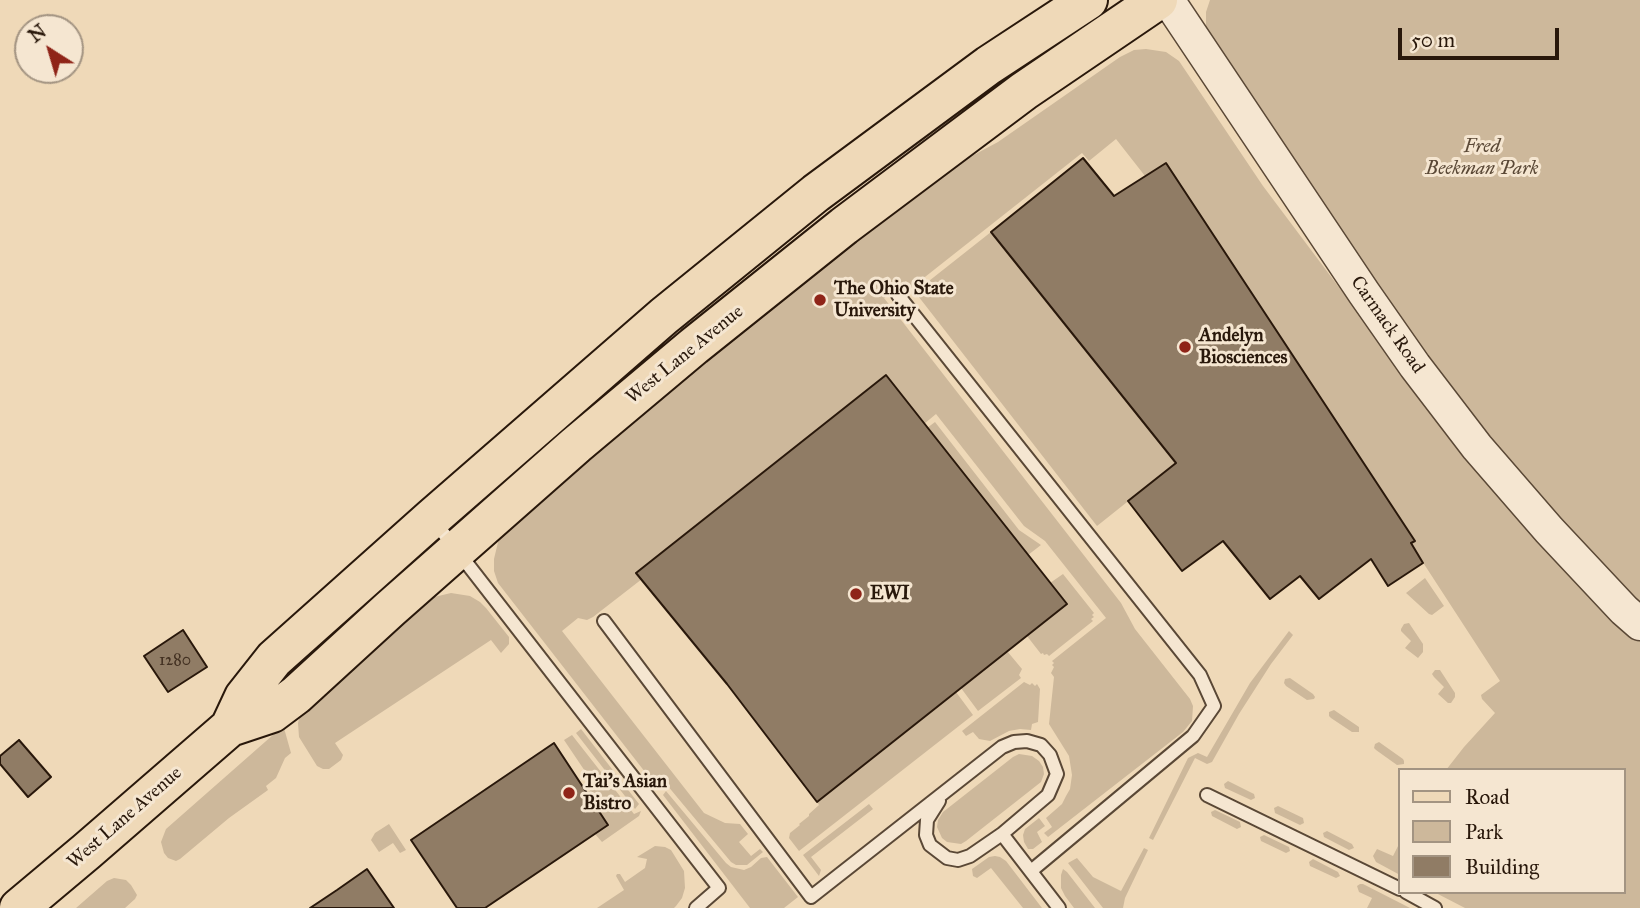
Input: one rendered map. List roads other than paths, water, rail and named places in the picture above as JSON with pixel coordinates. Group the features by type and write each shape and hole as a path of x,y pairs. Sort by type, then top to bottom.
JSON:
{"main road":[{"name":"West Lane Avenue","path":"230,727 244,697 274,659 432,517 664,316 816,193 989,65 1088,0"},
{"name":"West Lane Avenue","path":"19,908 230,727 272,713 296,695 576,445 844,226 1024,91 1158,0"}],"street":[{"name":"Carmack Road","path":"1168,0 1415,366 1477,447 1540,520 1640,624"}],"lane":[{"path":"898,295 1200,675 1214,706 1193,736 1031,871"},
{"path":"432,517 719,888 696,908"},
{"path":"604,621 811,897 1002,747 1027,741 1041,746 1050,755 1057,774 1048,795 1002,834 971,856 958,860 947,858 936,851 926,835 927,820 946,791"},
{"path":"1208,795 1398,888"},
{"path":"1002,834 1059,908"},
{"path":"1410,894 1435,908"}],"place":[{"name":"The Ohio State University","path":"820,300"},
{"name":"Andelyn Biosciences","path":"1185,347"},
{"name":"EWI","path":"856,594"},
{"name":"Tai's Asian Bistro","path":"569,793"}],"park label":[{"name":"Fred Beekman Park","path":"1482,158"}]}
